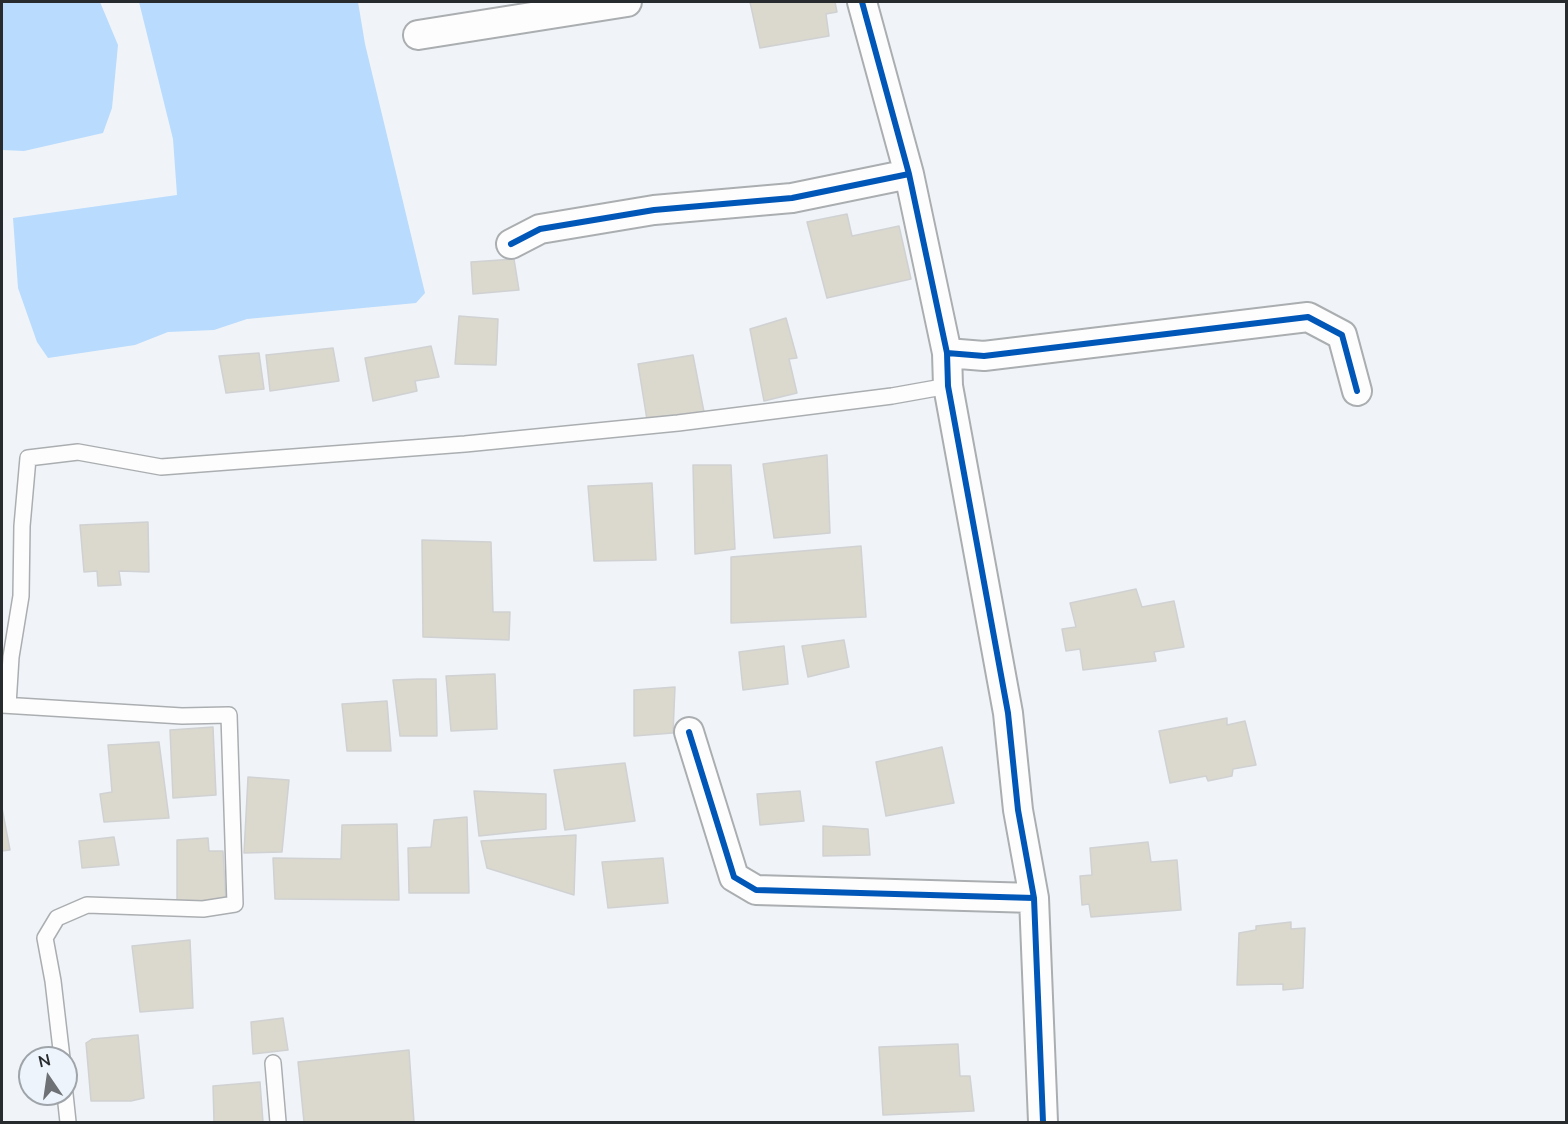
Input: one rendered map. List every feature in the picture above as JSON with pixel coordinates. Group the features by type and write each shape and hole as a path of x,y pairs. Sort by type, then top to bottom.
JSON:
{"street":[{"path":"418,35 627,2"},
{"path":"862,2 909,174 946,353 948,387 1008,713 1018,810 1034,898 1043,1122"},
{"path":"511,244 540,229 654,210 792,198 909,174"},
{"path":"946,353 984,356 1308,317 1342,335 1357,391"},
{"path":"689,732 734,877 756,890 1034,898"}],"lane":[{"path":"61,1046 45,938 57,918 87,905 203,909 235,904 229,715 182,716 5,705 21,596 22,526 28,458 78,452 161,467 465,444 678,423 948,387"},
{"path":"273,1063 278,1122"},
{"path":"66,1106 68,1122"}],"water":[{"path":"2,2 100,2 118,45 112,108 103,133 24,151 2,150"},
{"path":"139,2 358,2 365,44 425,293 416,303 247,319 214,330 168,332 135,345 48,358 37,342 18,288 13,218 177,195 173,139"}],"building":[{"path":"750,2 835,2 837,12 826,14 829,36 760,48"},
{"path":"847,214 852,236 899,226 911,279 827,298 807,222"},
{"path":"514,259 519,290 473,294 471,262"},
{"path":"459,316 498,319 496,365 455,364"},
{"path":"786,318 797,358 789,359 797,393 764,401 750,329"},
{"path":"431,346 439,377 415,381 417,391 373,401 365,358"},
{"path":"333,348 339,381 270,391 266,355"},
{"path":"259,353 264,389 226,393 219,356"},
{"path":"693,355 704,412 647,420 638,364"},
{"path":"827,455 830,533 774,538 763,464"},
{"path":"693,465 731,465 735,549 695,554"},
{"path":"652,483 656,560 594,561 588,486"},
{"path":"148,522 149,572 119,571 121,585 98,586 97,571 84,572 80,525"},
{"path":"422,540 491,542 493,612 510,612 509,640 423,637"},
{"path":"861,546 866,617 731,623 731,557"},
{"path":"1136,589 1142,607 1174,601 1184,647 1154,652 1156,661 1083,670 1080,649 1066,651 1062,629 1076,627 1070,603"},
{"path":"844,640 849,667 808,677 802,646"},
{"path":"784,646 788,684 743,690 739,652"},
{"path":"495,674 497,729 451,731 446,676"},
{"path":"436,679 437,736 400,736 393,680"},
{"path":"675,687 673,733 634,736 634,690"},
{"path":"387,701 391,751 347,751 342,704"},
{"path":"1227,718 1227,725 1245,721 1256,765 1233,769 1232,776 1208,781 1206,776 1170,783 1159,731"},
{"path":"213,727 216,795 173,798 170,730"},
{"path":"159,742 169,818 104,822 100,794 112,792 108,745"},
{"path":"942,747 954,803 886,816 876,762"},
{"path":"625,763 635,821 565,830 554,770"},
{"path":"248,777 289,780 282,852 244,853"},
{"path":"474,791 546,794 546,829 479,836"},
{"path":"800,791 804,821 760,825 757,794"},
{"path":"2,808 10,850 2,851"},
{"path":"467,817 469,893 409,893 408,848 431,847 434,820"},
{"path":"397,824 399,900 275,899 273,858 341,859 342,825"},
{"path":"823,826 868,829 870,855 823,856"},
{"path":"576,835 574,895 487,868 481,841"},
{"path":"114,837 119,865 82,868 79,841"},
{"path":"208,838 209,851 223,851 226,902 177,905 177,840"},
{"path":"1148,842 1151,862 1177,860 1181,910 1091,917 1089,904 1082,905 1080,876 1092,875 1090,848"},
{"path":"663,858 668,903 608,908 602,862"},
{"path":"1291,922 1291,929 1305,928 1303,988 1283,990 1283,984 1237,985 1239,933 1256,930 1256,926"},
{"path":"190,940 193,1008 140,1012 132,946"},
{"path":"283,1018 288,1050 253,1054 251,1022"},
{"path":"138,1035 144,1098 131,1101 91,1101 86,1043 92,1039"},
{"path":"958,1044 960,1076 970,1076 974,1111 883,1115 879,1047"},
{"path":"409,1050 414,1122 304,1122 298,1062"},
{"path":"260,1082 263,1122 214,1122 213,1086"}],"cycle path":[{"path":"862,2 909,174 947,353 948,386 1008,713 1018,810 1034,898 1043,1122"},
{"path":"511,244 540,229 654,210 792,198 909,174"},
{"path":"947,353 984,356 1308,317 1342,335 1357,391"},
{"path":"689,732 734,877 756,890 1034,898"}]}
